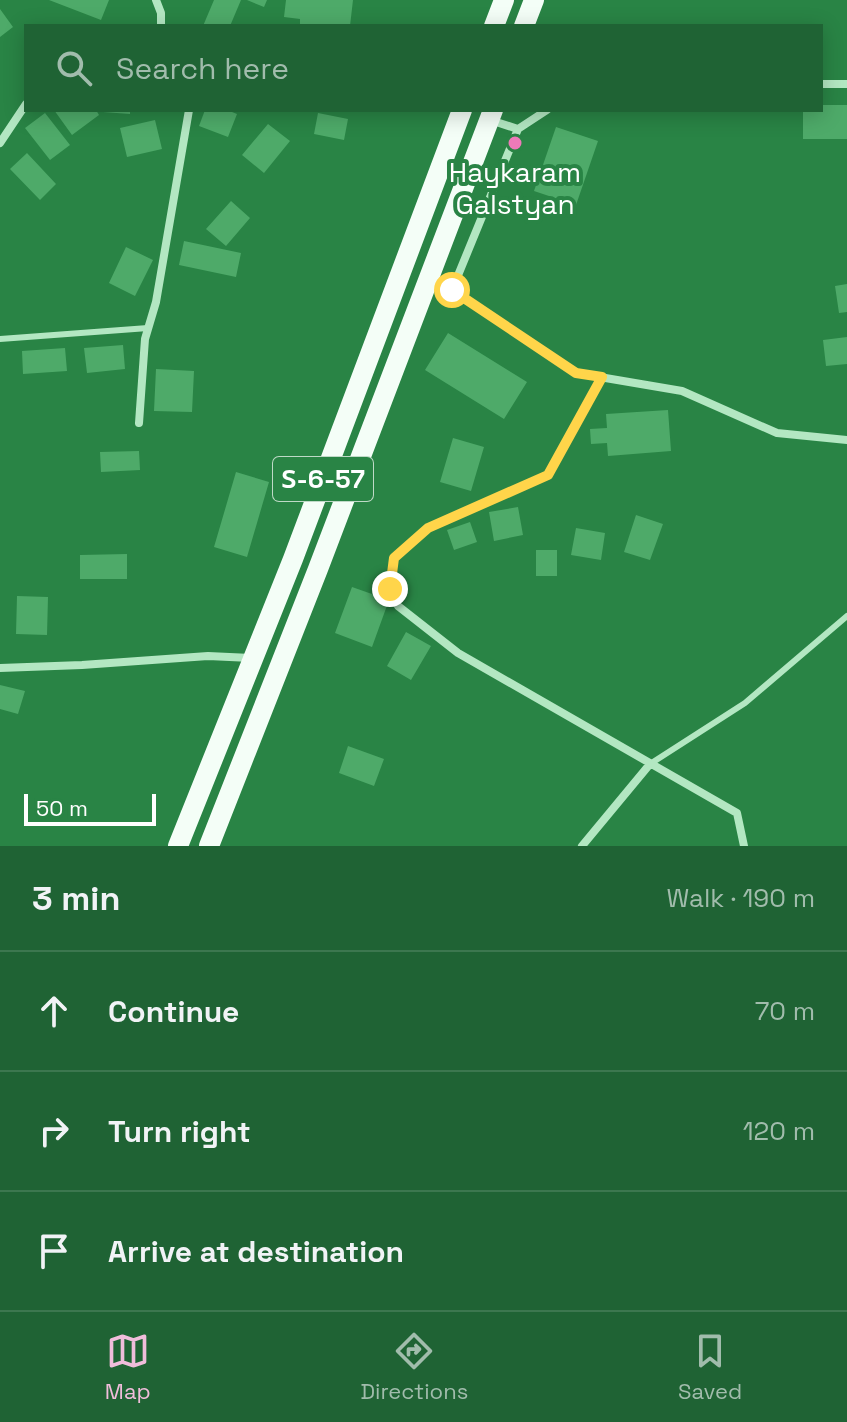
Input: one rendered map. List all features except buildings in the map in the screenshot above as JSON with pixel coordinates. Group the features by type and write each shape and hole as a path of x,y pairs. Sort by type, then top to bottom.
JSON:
{"main road":[{"path":"495,24 504,0"},
{"path":"525,24 534,0"},
{"name":"Տ-6-57","path":"178,846 293,559 462,112"},
{"name":"Տ-6-57","path":"209,846 492,115"}],"street":[{"path":"156,0 161,24"},
{"path":"823,84 847,84"},
{"path":"0,143 24,107"},
{"path":"139,423 145,339 156,302 189,112"},
{"path":"544,112 518,129 452,290 576,373 682,391 777,433 847,440"},
{"path":"492,115 518,129"},
{"path":"602,377 548,475 428,528 394,558 390,589 398,606 458,653 737,813 744,846"},
{"path":"0,668 208,656 252,658"},
{"path":"582,846 650,764"}],"lane":[{"path":"0,339 148,328"},
{"path":"650,764 745,703 847,616"}],"place":[{"name":"Haykaram Galstyan","path":"515,143"}],"route":[{"path":"390,589 394,558 428,528 548,475 602,377 576,373 452,290"}]}
